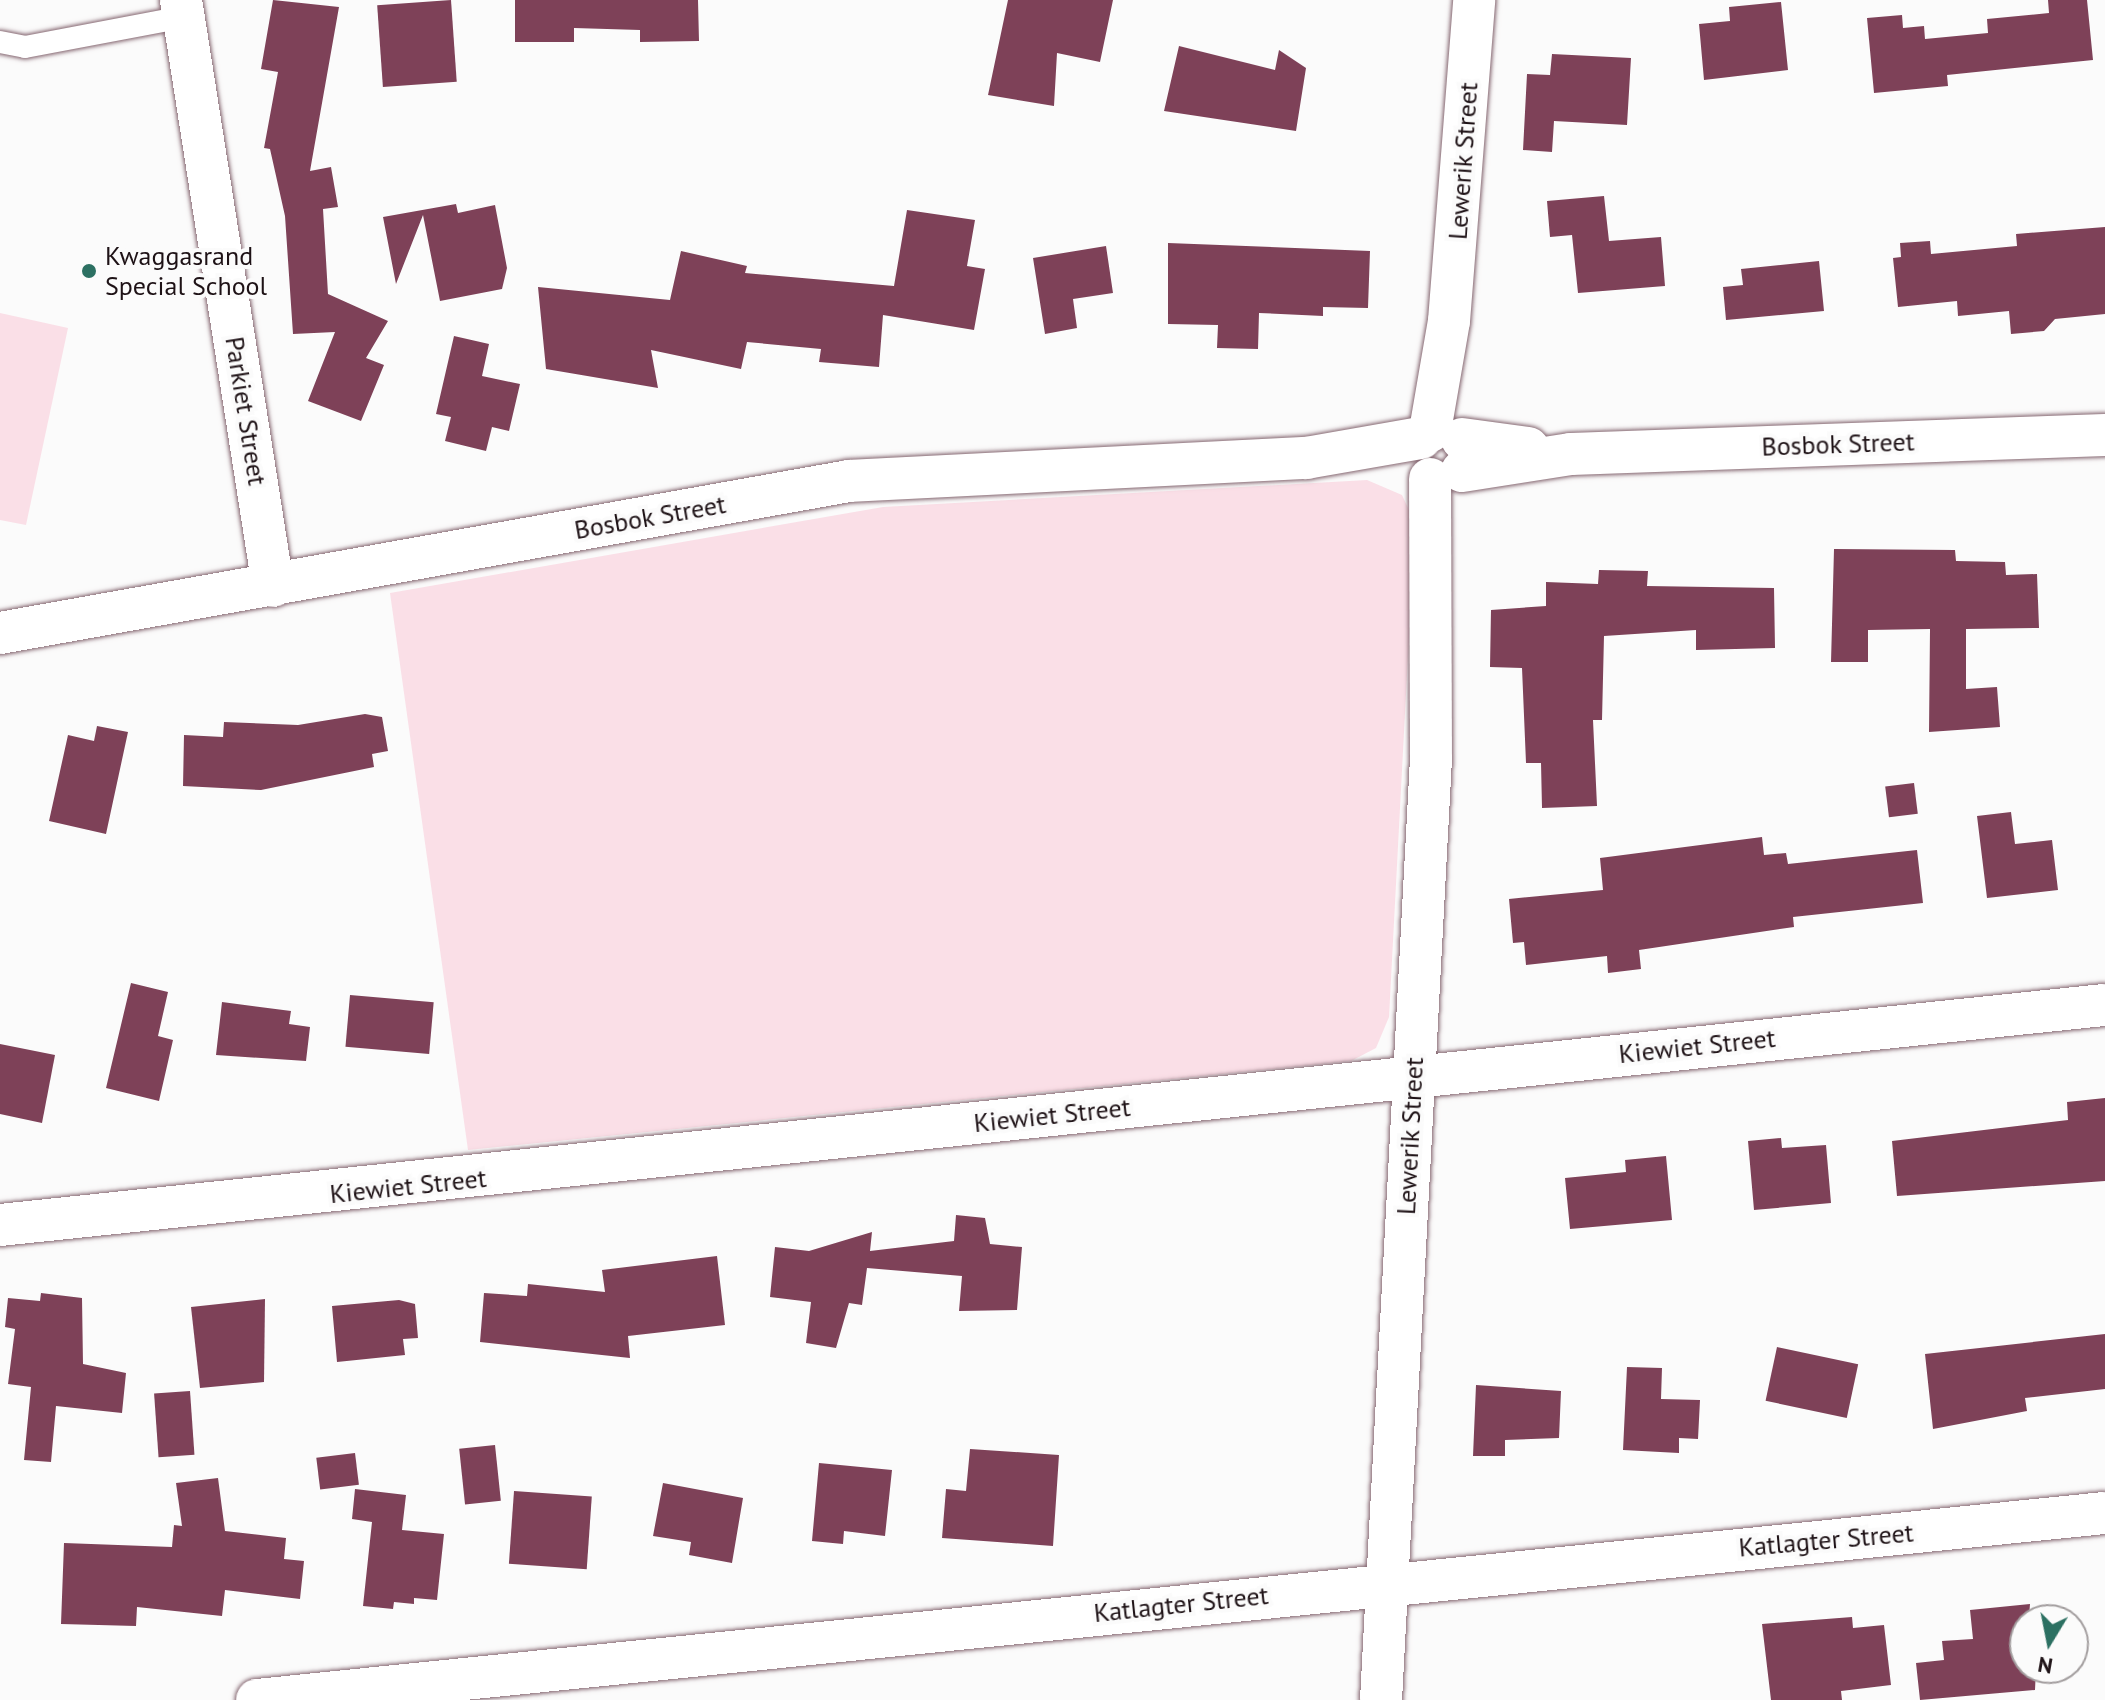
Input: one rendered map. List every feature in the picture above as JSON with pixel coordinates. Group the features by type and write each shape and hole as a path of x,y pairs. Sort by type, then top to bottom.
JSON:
{"street":[{"name":"Lewerik Street","path":"1381,1700 1414,1074 1433,572 1474,0"},
{"name":"Parkiet Street","path":"183,8 273,586"},
{"name":"Bosbok Street","path":"0,633 862,479 1306,458 1571,454 2105,435"},
{"name":"Kiewiet Street","path":"0,1225 1414,1074 2105,1005"},
{"name":"Katlagter Street","path":"257,1700 1386,1582 2105,1513"}],"lane":[{"path":"0,42 25,47 183,8"}],"shaded area":[{"path":"0,313 68,328 26,525 0,520"},
{"path":"1367,480 1402,495 1415,523 1389,1017 1376,1048 1351,1061 468,1150 390,593 883,507"}],"building":[{"path":"273,0 339,7 310,171 331,167 338,207 323,209 328,294 388,321 366,358 384,365 361,421 308,401 335,332 293,334 285,216 270,149 264,148 278,72 261,69"},
{"path":"451,0 457,82 383,87 377,5"},
{"path":"515,0 698,0 699,41 640,42 640,30 574,28 574,42 515,42"},
{"path":"1008,0 1113,0 1100,62 1057,53 1054,106 988,95"},
{"path":"2048,0 2087,0 2093,60 1947,75 1948,86 1874,93 1867,18 1902,15 1903,28 1924,26 1925,39 1988,33 1987,19 2049,13"},
{"path":"1781,2 1788,70 1704,80 1699,24 1730,21 1729,7"},
{"path":"1179,46 1275,70 1279,50 1306,68 1296,131 1164,111"},
{"path":"1552,54 1631,58 1627,125 1554,121 1552,152 1523,150 1527,74 1550,75"},
{"path":"1604,196 1609,241 1661,237 1665,286 1578,293 1572,235 1550,237 1547,201"},
{"path":"456,204 458,213 495,205 507,268 502,289 440,301 423,215 396,284 383,217"},
{"path":"907,210 975,220 967,266 985,269 974,330 883,315 879,367 819,362 821,349 747,342 741,369 651,350 658,388 546,369 538,287 670,300 681,251 747,266 745,273 894,286"},
{"path":"2105,227 2105,314 2055,319 2044,331 2011,334 2009,311 1958,316 1957,301 1898,307 1893,258 1901,257 1900,243 1930,241 1931,254 2017,246 2016,234"},
{"path":"1168,243 1370,251 1368,308 1323,307 1323,316 1259,313 1258,349 1217,348 1218,325 1168,324"},
{"path":"1106,246 1113,293 1073,299 1077,328 1045,334 1033,258"},
{"path":"1819,261 1824,311 1726,320 1723,287 1743,285 1741,269"},
{"path":"454,336 489,344 482,376 520,384 509,431 492,427 486,451 445,441 451,417 436,414"},
{"path":"1834,549 1955,550 1956,561 2005,562 2006,575 2037,574 2039,628 1966,629 1966,689 1997,687 2000,727 1929,732 1930,629 1868,630 1868,662 1831,662"},
{"path":"1599,570 1648,571 1647,586 1774,588 1775,648 1696,650 1696,630 1604,636 1602,720 1593,720 1597,806 1542,808 1541,763 1526,763 1522,668 1490,667 1491,610 1546,606 1546,582 1598,584"},
{"path":"365,714 382,717 388,751 372,754 374,767 261,790 183,786 184,735 223,737 224,722 298,725"},
{"path":"97,726 128,732 106,834 49,821 68,735 94,741"},
{"path":"1914,783 1918,814 1889,817 1885,787"},
{"path":"2011,812 2015,844 2052,840 2058,890 1987,898 1977,816"},
{"path":"1762,837 1764,855 1786,853 1788,864 1917,850 1923,903 1793,917 1794,927 1639,950 1641,969 1608,973 1607,956 1526,965 1524,942 1513,943 1509,899 1603,890 1600,858"},
{"path":"131,983 168,992 158,1036 173,1040 159,1101 106,1088"},
{"path":"350,995 434,1002 429,1054 345,1047"},
{"path":"222,1002 291,1011 289,1024 310,1027 306,1061 216,1055"},
{"path":"0,1044 55,1055 42,1123 0,1114"},
{"path":"2105,1098 2105,1181 1897,1196 1892,1141 2068,1120 2067,1102"},
{"path":"1781,1138 1782,1148 1826,1145 1831,1203 1754,1210 1748,1141"},
{"path":"1666,1156 1672,1220 1570,1229 1565,1178 1626,1172 1625,1160"},
{"path":"956,1215 985,1218 990,1244 1022,1247 1017,1310 959,1311 962,1276 867,1268 862,1305 849,1303 836,1348 806,1343 811,1302 770,1297 775,1247 809,1251 872,1232 870,1251 954,1241"},
{"path":"717,1256 725,1325 628,1336 630,1358 480,1342 484,1293 527,1296 528,1284 605,1292 602,1270"},
{"path":"41,1293 82,1298 83,1364 126,1373 122,1413 56,1406 51,1462 24,1460 31,1387 8,1384 15,1329 5,1327 8,1298 40,1301"},
{"path":"265,1299 264,1382 200,1388 191,1307"},
{"path":"399,1300 415,1304 418,1338 403,1339 405,1355 337,1362 332,1306"},
{"path":"2105,1334 2105,1389 2025,1398 2027,1411 1933,1429 1925,1354"},
{"path":"1777,1347 1858,1364 1847,1418 1766,1401"},
{"path":"1627,1367 1662,1368 1661,1399 1700,1400 1698,1439 1679,1438 1679,1453 1623,1450"},
{"path":"1476,1385 1561,1391 1559,1438 1505,1440 1505,1456 1473,1456"},
{"path":"190,1391 194,1455 159,1457 154,1394"},
{"path":"495,1445 501,1501 465,1504 459,1449"},
{"path":"970,1449 1059,1455 1053,1546 942,1538 946,1489 966,1491"},
{"path":"355,1453 359,1485 320,1490 316,1458"},
{"path":"819,1463 892,1470 885,1536 844,1531 843,1544 812,1541"},
{"path":"218,1478 225,1531 286,1538 284,1559 304,1561 300,1599 225,1590 222,1616 137,1607 136,1626 61,1624 64,1543 172,1547 174,1525 182,1526 176,1483"},
{"path":"663,1483 743,1498 732,1563 689,1555 691,1542 653,1536"},
{"path":"355,1489 406,1495 402,1530 444,1534 437,1600 414,1598 414,1604 394,1602 393,1609 363,1606 372,1522 352,1519"},
{"path":"514,1491 592,1496 587,1569 509,1564"},
{"path":"2009,1606 2009,1684 2035,1684 2035,1690 1920,1700 1916,1663 1944,1660 1942,1641 1973,1639 1970,1610"},
{"path":"1852,1617 1853,1628 1884,1625 1891,1685 1841,1691 1842,1700 1771,1700 1762,1624"}],"place":[{"name":"Kwaggasrand Special School","path":"89,271"}]}
